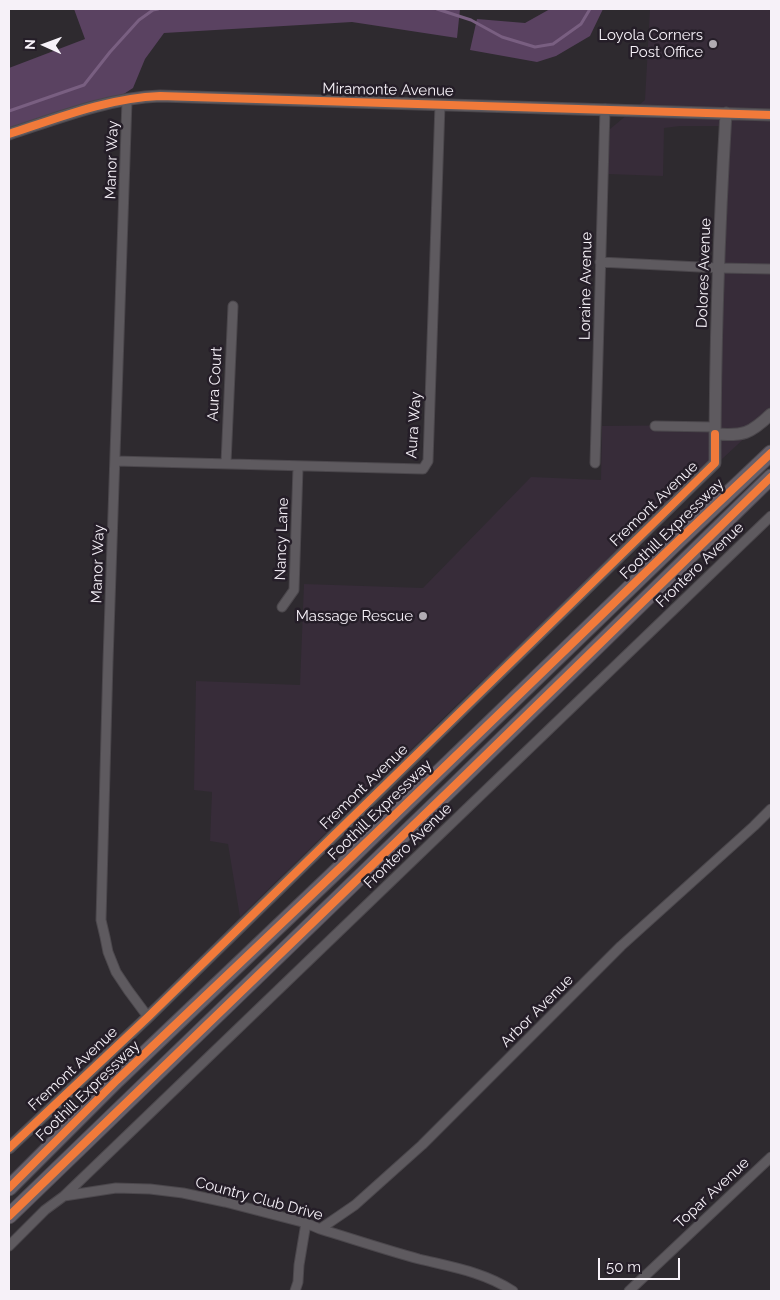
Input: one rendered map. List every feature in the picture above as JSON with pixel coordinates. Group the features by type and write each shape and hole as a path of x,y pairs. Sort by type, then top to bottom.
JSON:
{"highway":[{"path":"759,465 771,440"},
{"name":"Foothill Expressway","path":"9,1188 122,1076 344,865 771,453"},
{"path":"9,1216 771,477"}],"street":[{"name":"Miramonte Avenue","path":"9,134 100,106 144,97 160,96 771,115"},
{"name":"Manor Way","path":"127,100 101,920 108,952 116,972 148,1017"},
{"name":"Aura Way","path":"115,461 423,469 428,461 440,104"},
{"name":"Loraine Avenue","path":"595,463 605,109"},
{"name":"Dolores Avenue","path":"715,431 719,268 726,113"},
{"path":"600,262 771,269"},
{"name":"Aura Court","path":"226,463 233,306"},
{"path":"655,426 715,431 735,435 754,429 771,414"},
{"name":"Fremont Avenue","path":"9,1148 148,1017 715,463 715,431"},
{"name":"Nancy Lane","path":"282,608 294,590 298,466"},
{"name":"Frontero Avenue","path":"64,1196 771,516"},
{"name":"Arbor Avenue","path":"320,1229 355,1204 422,1144 621,946 771,809"},
{"name":"Topar Avenue","path":"629,1291 771,1157"},
{"name":"Country Club Drive","path":"9,1246 44,1210 64,1196 116,1188 150,1189 183,1193 225,1202 306,1223 320,1229 420,1259 468,1270 494,1280 512,1291"},
{"path":"295,1291 298,1282 306,1223"}],"shaded area":[{"path":"74,9 460,9 457,38 352,22 164,33 145,59 133,88 110,103 9,134 9,68 85,39"},
{"path":"550,9 603,9 590,36 556,56 537,62 470,50 477,19 525,23"},
{"path":"650,9 771,9 771,412 469,693 240,917 228,844 210,841 212,792 194,790 196,681 300,685 304,584 423,588 531,477 601,480 602,426 709,425 723,126 664,128 663,176 608,174 610,129 645,100"}],"waterway":[{"path":"9,111 84,85 139,20 153,10 158,9"},
{"path":"437,9 471,20 502,37 535,47 553,44 581,24 590,9"}],"cycle path":[{"path":"9,134 102,105 160,96 771,115"},
{"path":"9,1148 148,1017 715,463 715,434"},
{"path":"9,1188 117,1080 771,453"},
{"path":"9,1216 771,477"}],"place":[{"name":"Loyola Corners Post Office","path":"713,44"},
{"name":"Massage Rescue","path":"423,616"}]}
